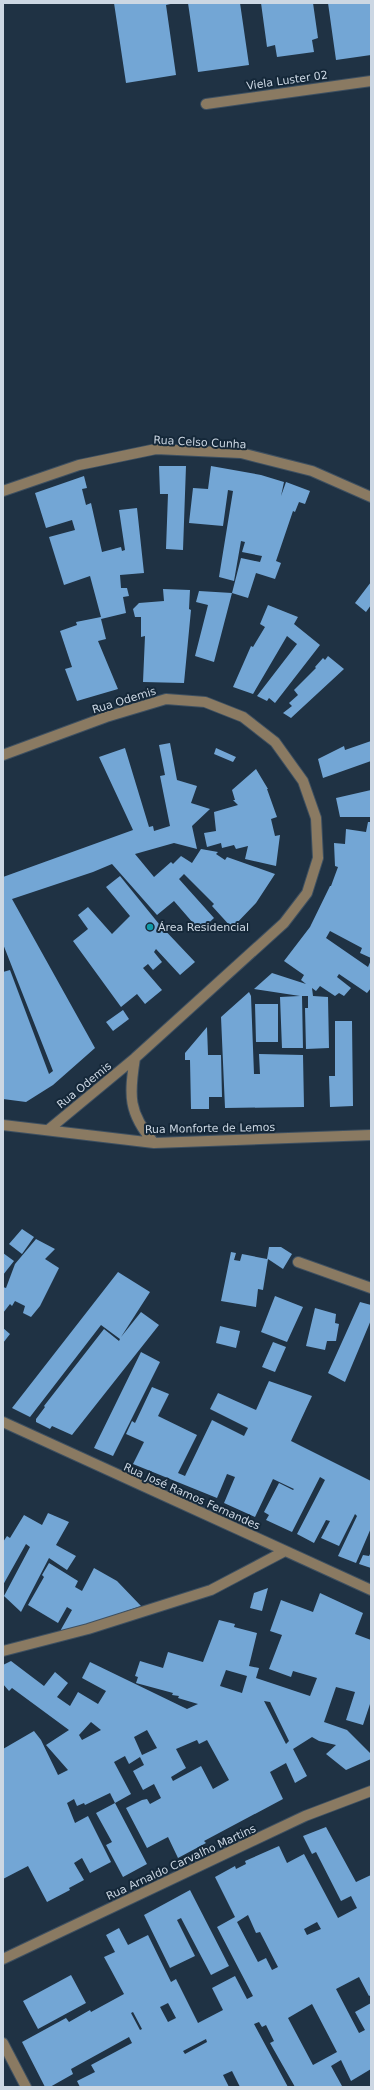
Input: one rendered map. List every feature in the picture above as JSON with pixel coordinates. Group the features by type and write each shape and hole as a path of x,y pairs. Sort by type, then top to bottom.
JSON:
{"street":[{"name":"Viela Luster 02","path":"206,104 371,81"},
{"name":"Rua Celso Cunha","path":"3,491 79,465 156,449 241,454 312,471 371,497"},
{"name":"Rua Odemis","path":"3,755 106,717 166,699 205,702 243,717 275,742 303,781 316,818 318,858 307,892 284,923 135,1058 48,1130"},
{"path":"135,1058 130,1089 134,1113 143,1130 154,1142"},
{"name":"Rua Monforte de Lemos","path":"3,1125 154,1142 371,1135"},
{"path":"298,1262 371,1288"},
{"name":"Rua José Ramos Fernandes","path":"3,1422 371,1590"},
{"path":"3,1651 88,1630 210,1590 284,1550"},
{"name":"Rua Arnaldo Carvalho Martins","path":"3,1959 305,1816 371,1791"},
{"path":"3,2044 26,2087"}],"building":[{"path":"114,3 175,3 166,5 176,75 126,83"},
{"path":"188,3 240,3 249,65 198,72"},
{"path":"261,3 313,3 318,38 312,40 314,52 277,57 275,45 267,47"},
{"path":"328,3 371,3 371,55 336,60"},
{"path":"159,466 186,466 183,550 166,549 168,494 160,494"},
{"path":"211,466 261,475 284,482 281,496 286,482 310,491 305,504 299,502 295,512 293,511 276,561 281,563 275,579 256,573 248,598 232,593 241,558 260,562 262,556 242,552 245,542 241,541 234,581 219,577 233,491 228,490 223,526 189,523 193,488 208,489"},
{"path":"84,476 87,488 82,489 86,505 91,503 102,552 121,547 122,551 125,550 119,510 137,508 144,573 120,575 121,588 127,588 129,596 123,597 126,613 101,619 106,639 98,641 118,689 77,701 65,669 72,667 60,631 77,625 76,622 101,617 90,576 64,585 49,537 75,530 72,520 46,528 35,493"},
{"path":"371,582 371,605 366,612 355,603"},
{"path":"163,589 190,590 189,609 191,610 184,683 143,682 145,636 141,637 141,617 135,617 133,609 139,603 164,601"},
{"path":"199,591 232,593 214,662 195,656 208,605 196,602"},
{"path":"268,605 298,617 294,624 320,645 275,703 269,698 267,701 257,696 297,644 287,636 253,694 233,687 251,646 253,647 265,627 260,624"},
{"path":"328,656 344,669 291,718 283,713 292,706 289,703 298,695 294,690 316,668 315,667 323,658 325,660"},
{"path":"371,741 371,761 323,778 318,759 344,746 345,750"},
{"path":"170,743 177,780 197,786 191,803 210,809 192,826 197,849 174,843 135,854 154,877 171,862 173,864 181,856 192,863 201,849 218,852 216,854 225,860 227,857 275,874 256,903 232,928 212,906 214,904 184,874 179,879 214,918 200,931 174,901 157,915 112,864 93,872 12,899 95,1048 53,1085 26,1102 3,1099 3,972 10,970 49,1074 53,1071 3,944 3,877 133,830 99,757 125,748 149,827 153,826 154,831 170,826 160,776 165,775 159,745"},
{"path":"216,748 236,757 233,762 214,754"},
{"path":"256,769 268,789 277,817 271,819 275,836 280,835 276,866 245,859 248,846 236,849 234,845 222,848 221,843 207,847 204,833 216,831 214,812 238,805 233,800 235,800 232,790"},
{"path":"371,790 371,817 340,817 336,798"},
{"path":"368,822 371,822 371,958 360,953 362,948 330,931 326,938 368,967 371,960 371,988 367,993 339,974 337,977 351,988 344,996 339,993 335,996 320,986 316,991 312,988 313,996 328,997 329,1048 306,1049 305,1008 308,1008 308,996 302,996 303,1048 282,1048 280,997 300,996 254,989 272,973 306,984 301,980 304,975 284,961 310,927 331,886 338,867 335,866 334,843 345,844 346,829 366,832"},
{"path":"120,876 159,924 195,962 180,975 156,949 154,952 162,962 153,970 148,964 143,968 162,990 145,1004 137,994 121,1007 73,941 88,929 78,915 88,907 112,934 130,916 106,887"},
{"path":"249,992 251,996 254,1074 260,1074 259,1054 303,1055 304,1107 225,1108 221,1017"},
{"path":"255,1004 278,1004 278,1042 256,1042"},
{"path":"123,1010 129,1019 113,1031 106,1022"},
{"path":"335,1021 352,1021 353,1106 330,1107 329,1076 335,1076"},
{"path":"207,1027 208,1055 221,1055 222,1097 209,1097 209,1109 191,1109 190,1060 185,1060 185,1053"},
{"path":"22,1229 34,1237 22,1254 9,1244"},
{"path":"36,1239 55,1249 45,1259 59,1268 40,1306 31,1317 23,1313 25,1306 15,1301 12,1306 10,1304 3,1313 3,1287 6,1288 15,1264"},
{"path":"269,1247 281,1247 292,1254 283,1269 268,1259 263,1290 258,1289 256,1307 221,1301 231,1252 236,1253 234,1260 240,1261 242,1254 267,1259"},
{"path":"3,1253 14,1261 3,1275"},
{"path":"118,1272 150,1292 121,1337 141,1312 159,1325 72,1435 52,1426 50,1429 36,1422 36,1419 45,1407 44,1406 104,1329 119,1341 120,1339 101,1325 30,1417 12,1408"},
{"path":"275,1296 303,1307 287,1342 261,1332"},
{"path":"360,1302 371,1305 371,1320 345,1382 328,1373"},
{"path":"315,1308 336,1314 335,1323 339,1324 336,1341 327,1341 325,1350 306,1346"},
{"path":"220,1326 240,1331 236,1348 216,1343"},
{"path":"3,1328 10,1334 3,1343"},
{"path":"273,1342 286,1347 275,1372 262,1367"},
{"path":"141,1352 160,1362 113,1456 94,1448"},
{"path":"269,1381 312,1396 291,1441 371,1481 371,1528 356,1563 338,1556 357,1516 355,1514 339,1546 321,1538 330,1521 326,1520 314,1543 297,1534 325,1480 320,1477 292,1532 266,1520 269,1515 264,1512 279,1483 293,1490 294,1489 273,1479 255,1517 224,1503 235,1477 227,1474 217,1498 133,1464 144,1442 126,1434 132,1421 135,1423 152,1387 169,1394 158,1416 197,1435 178,1473 185,1476 212,1420 244,1436 248,1428 210,1409 218,1393 256,1410"},
{"path":"48,1513 69,1522 56,1545 76,1556 67,1570 49,1558 21,1612 4,1596 30,1547 26,1544 3,1585 3,1542 7,1536 10,1538 24,1515 42,1525"},
{"path":"371,1552 371,1568 359,1564 363,1555 369,1556"},
{"path":"49,1563 78,1581 75,1587 82,1591 94,1568 117,1581 141,1606 59,1633 72,1610 67,1607 58,1623 28,1605 44,1577 42,1575"},
{"path":"268,1588 262,1611 250,1608 254,1593"},
{"path":"320,1593 363,1613 355,1634 371,1640 371,1701 363,1725 346,1720 355,1692 336,1687 324,1722 347,1730 371,1754 371,1759 346,1770 326,1754 336,1745 319,1741 312,1737 293,1749 307,1776 295,1783 286,1763 270,1772 283,1799 204,1841 206,1843 178,1858 168,1837 147,1848 126,1808 142,1800 147,1799 150,1804 161,1798 154,1784 143,1790 133,1771 144,1765 140,1757 129,1764 125,1756 114,1762 131,1794 115,1803 110,1793 85,1805 84,1803 77,1806 74,1799 67,1803 75,1823 88,1816 111,1862 90,1873 82,1858 74,1863 84,1880 69,1888 70,1890 47,1902 28,1866 3,1879 3,1749 34,1731 41,1740 58,1775 68,1770 46,1745 69,1730 12,1688 9,1691 3,1684 3,1665 11,1661 44,1686 55,1672 68,1683 57,1697 70,1706 78,1692 98,1704 106,1691 82,1678 90,1662 187,1709 198,1704 178,1698 179,1696 172,1695 173,1693 136,1683 138,1677 135,1676 140,1661 163,1668 168,1652 203,1662 219,1620 235,1624 234,1627 257,1633 249,1666 259,1668 256,1678 310,1696 317,1678 293,1671 291,1677 269,1669 282,1635 270,1631 281,1600 313,1612","holes":["226,1670 247,1676 242,1693 220,1686","264,1701 270,1702 289,1741 286,1744","91,1722 101,1730 82,1740 79,1735","147,1730 157,1748 142,1755 134,1737","197,1740 199,1744 207,1740 229,1780 213,1789 201,1766 173,1781 171,1777 186,1768 176,1749"]},
{"path":"115,1803 147,1864 123,1877 106,1845 112,1842 96,1813"},
{"path":"326,1827 356,1882 371,1875 371,1995 369,1996 359,1977 336,1989 359,2033 365,2030 355,2012 371,2003 371,2069 351,2081 341,2060 331,2066 342,2086 295,2087 270,2043 274,2041 266,2025 262,2027 259,2022 254,2024 288,2087 240,2087 232,2071 223,2075 229,2087 80,2087 77,2081 95,2072 91,2065 132,2043 129,2037 71,2069 73,2074 50,2087 45,2087 22,2042 66,2018 69,2022 124,1994 104,1957 115,1952 106,1935 119,1928 128,1945 148,1935 171,1982 176,1979 198,2023 223,2010 212,1988 235,1976 247,1999 253,1996 217,1927 235,1917 215,1877 235,1866 236,1869 246,1864 245,1861 279,1846 287,1863 304,1854 338,1918 357,1908 351,1896 341,1901 316,1852 312,1854 303,1836","holes":["248,1915 256,1933 260,1932 278,1967 272,1970 266,1958 258,1962 237,1922","317,1922 321,1929 307,1935 304,1929","168,2003 176,2018 168,2022 160,2007","312,2004 337,2052 313,2065 288,2018","133,2012 142,2029 140,2030 131,2013","206,2039 207,2042 185,2054 183,2051"]},
{"path":"190,1890 229,1966 211,1975 181,1918 177,1920 195,1956 170,1968 144,1915"},
{"path":"71,1975 86,2003 38,2029 23,2001"}],"place":[{"name":"Área Residencial","path":"150,927"}]}
